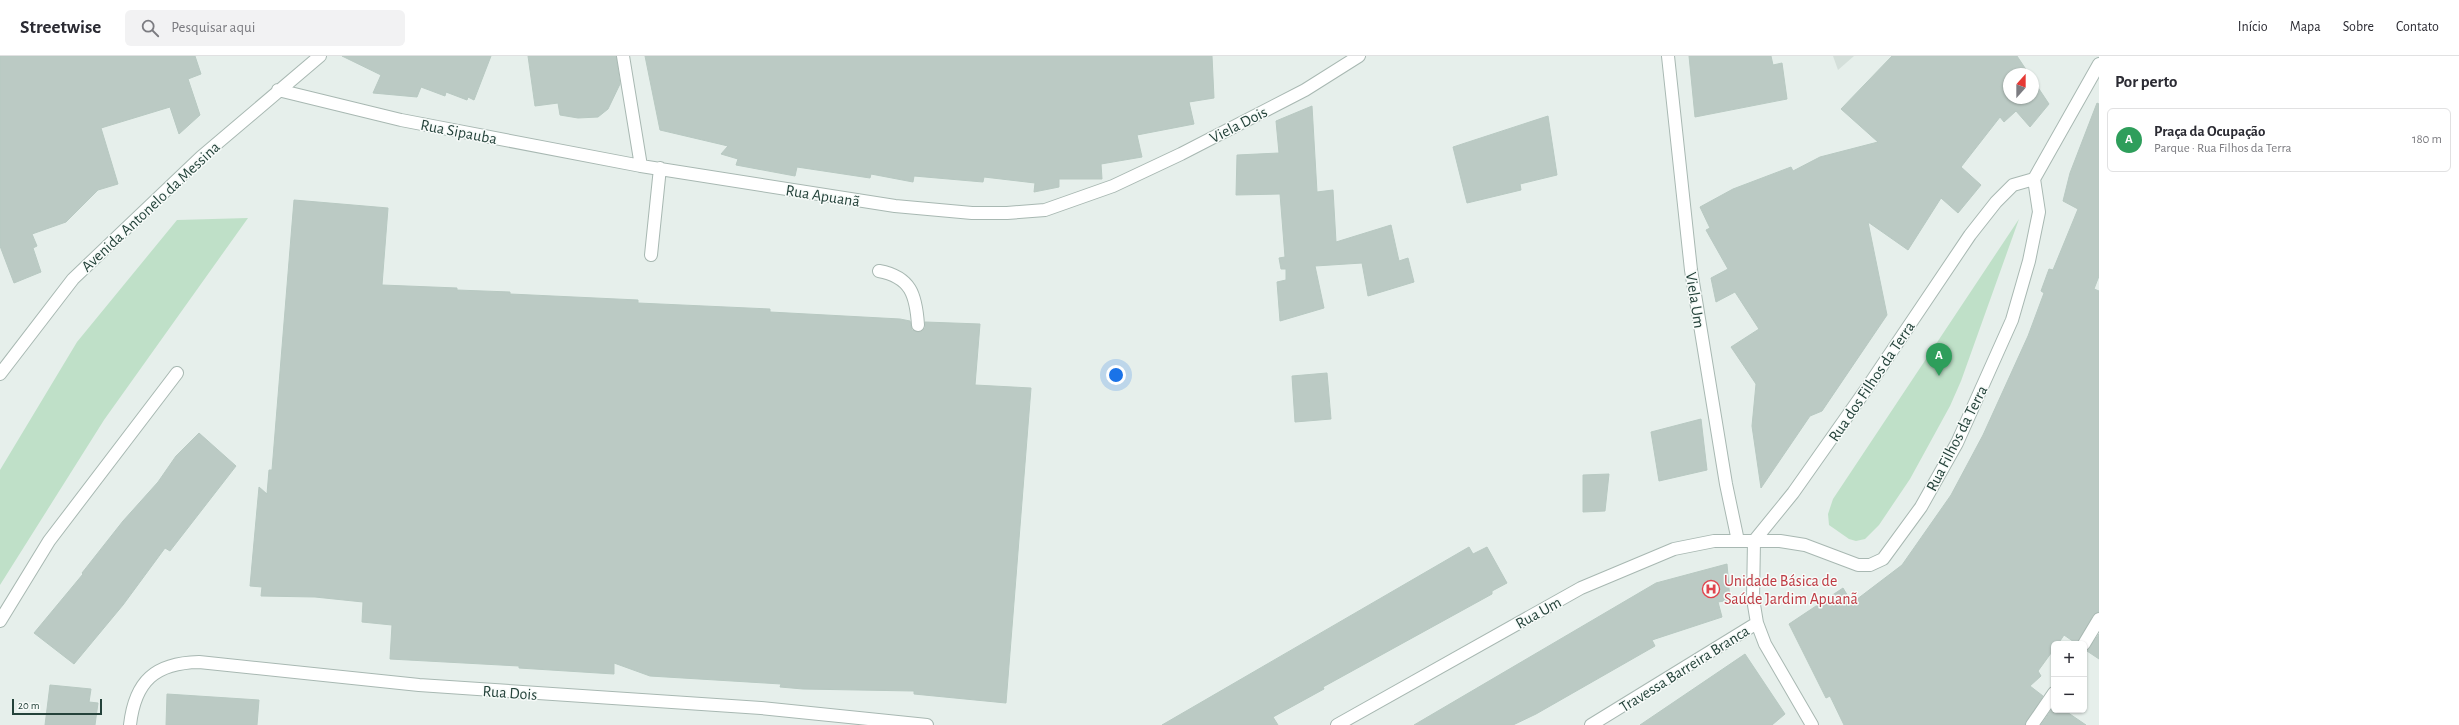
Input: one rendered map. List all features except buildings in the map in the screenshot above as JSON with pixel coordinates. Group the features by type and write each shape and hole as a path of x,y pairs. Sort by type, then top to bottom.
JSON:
{"street":[{"name":"Avenida Antonelo da Messina","path":"0,374 73,279 201,157 278,90 320,56"},
{"path":"623,56 641,166"},
{"name":"Viela Dois","path":"1113,186 1305,90 1359,56"},
{"name":"Viela Um","path":"1668,56 1691,270 1725,477 1738,541"},
{"path":"2034,179 2099,64"},
{"name":"Rua Sipauba","path":"278,90 401,120 641,166"},
{"name":"Rua Apuanã","path":"641,166 895,206 972,213 1007,214 1045,210 1113,186"},
{"path":"651,254 660,168"},
{"name":"Rua dos Filhos da Terra","path":"1754,542 1793,493 1867,388 1970,235 1996,202 2014,185 2034,179"},
{"name":"Rua Filhos da Terra","path":"1754,542 1798,543 1858,565 1870,565 1883,559 1921,507 1957,443 2012,320 2029,261 2039,212 2034,179"},
{"path":"879,271 892,274 903,279 910,288 917,312 918,325"},
{"path":"0,621 49,541 177,373"},
{"name":"Rua Um","path":"1337,725 1581,588 1674,549 1704,542 1754,542"},
{"path":"1754,542 1753,599 1757,623 1765,644 1812,725"},
{"path":"2086,641 2099,619"},
{"name":"Travessa Barreira Branca","path":"1591,725 1757,623"},
{"name":"Rua Dois","path":"130,725 136,697 142,684 153,672 182,662 199,662 419,685 754,708 927,725"},
{"path":"2032,725 2051,697"}],"shaded area":[{"path":"1833,56 1854,56 1838,70"}],"green space":[{"path":"248,218 104,420 0,585 0,470 77,342 177,220"},
{"path":"2019,219 1961,381 1950,406 1910,479 1879,525 1865,539 1856,541 1849,539 1829,525 1828,514 1833,499"}],"place":[{"name":"Praça da Ocupação","path":"1939,376"},
{"name":"Unidade Básica de Saúde Jardim Apuanã","path":"1711,589"}]}
